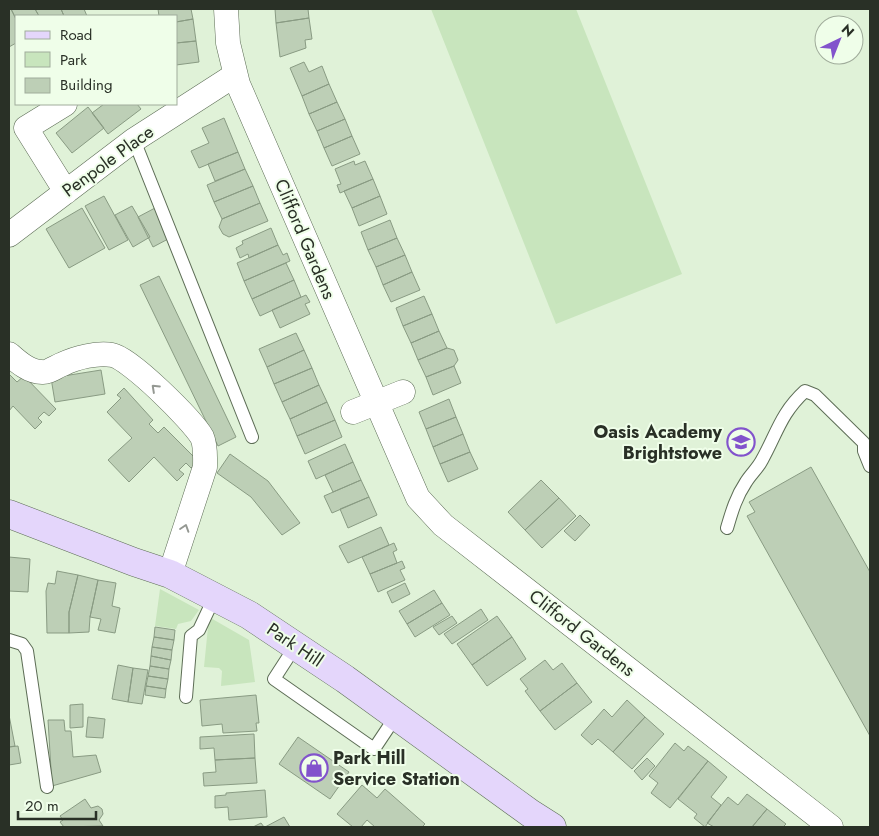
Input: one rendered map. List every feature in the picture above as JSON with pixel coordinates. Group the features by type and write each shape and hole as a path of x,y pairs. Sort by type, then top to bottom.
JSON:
{"main road":[{"name":"Park Hill","path":"9,514 170,574 249,615 296,645 552,827"}],"street":[{"name":"Clifford Gardens","path":"226,9 228,43 235,75 418,498 443,525 832,827"},
{"name":"Penpole Place","path":"9,234 134,140 235,75"},
{"path":"63,105 26,128 66,192"},
{"path":"9,354 20,363 44,373 66,362 88,355 112,354 130,364 191,422 203,439 204,467 170,574"},
{"path":"353,412 403,392"}],"lane":[{"path":"134,140 252,437"},
{"path":"727,528 734,502 745,483 762,461 778,424 792,403 805,391 815,395 867,440 864,451 870,466"},
{"path":"186,697 191,636 199,630 215,596"},
{"path":"9,640 22,644 27,651 47,787"},
{"path":"296,645 274,679 374,749 396,716"}],"green space":[{"path":"431,9 576,9 682,274 556,324"},
{"path":"160,589 199,610 191,621 178,624 176,629 155,626"},
{"path":"209,617 249,640 255,682 221,686 222,671 219,668 204,667"}],"building":[{"path":"9,9 11,9 15,17 15,44 9,47"},
{"path":"11,9 35,9 38,15 15,15 15,17"},
{"path":"35,9 61,9 64,15 38,15"},
{"path":"61,9 84,9 87,15 64,15"},
{"path":"158,9 191,9 193,19 178,22 178,15 159,15"},
{"path":"275,9 308,9 309,18 276,23"},
{"path":"309,18 312,39 305,40 306,48 280,57 276,23"},
{"path":"193,19 196,41 178,43 178,22"},
{"path":"196,41 199,62 178,65 178,43"},
{"path":"304,62 309,72 322,66 329,84 302,96 290,68"},
{"path":"329,84 337,102 309,114 302,96"},
{"path":"337,102 345,119 317,131 309,114"},
{"path":"103,105 138,105 141,109 108,134 92,113"},
{"path":"88,107 104,128 72,153 56,133"},
{"path":"224,118 238,152 199,168 191,151 209,143 202,128"},
{"path":"345,119 352,136 324,148 317,131"},
{"path":"352,136 360,154 332,166 324,148"},
{"path":"238,152 245,169 215,181 208,164"},
{"path":"354,161 355,165 365,161 373,179 340,193 337,185 341,184 335,169"},
{"path":"245,169 253,186 214,202 207,185"},
{"path":"373,179 380,196 352,208 344,191"},
{"path":"253,186 260,203 222,219 214,202"},
{"path":"104,196 128,240 109,250 85,206"},
{"path":"380,196 387,214 359,226 352,208"},
{"path":"260,203 268,221 229,237 223,234 219,227 222,219"},
{"path":"132,206 150,237 133,247 115,215"},
{"path":"82,208 105,248 69,268 46,229"},
{"path":"155,208 170,238 153,247 138,217"},
{"path":"390,220 397,238 368,250 361,232"},
{"path":"271,228 278,245 249,258 248,254 240,258 236,248 243,244 242,241"},
{"path":"397,238 405,255 376,267 368,250"},
{"path":"278,245 283,255 287,253 290,261 244,281 237,263"},
{"path":"405,255 412,272 383,285 376,267"},
{"path":"286,263 294,280 252,299 244,281"},
{"path":"412,272 420,290 391,302 383,285"},
{"path":"159,276 236,437 218,446 140,285"},
{"path":"294,280 301,297 260,316 252,299"},
{"path":"306,295 310,302 305,304 310,314 280,328 272,310"},
{"path":"424,296 432,314 403,326 396,308"},
{"path":"432,314 439,331 411,343 403,326"},
{"path":"439,331 447,348 418,360 411,343"},
{"path":"296,333 304,350 267,367 259,349"},
{"path":"447,348 454,350 458,360 454,366 426,377 418,360"},
{"path":"304,350 312,368 274,384 267,367"},
{"path":"454,366 461,383 433,395 426,377"},
{"path":"312,368 319,385 282,402 274,384"},
{"path":"101,370 105,394 55,402 51,378"},
{"path":"9,374 17,382 24,376 56,409 49,416 44,412 38,418 42,422 35,429 13,406 9,411"},
{"path":"319,385 327,402 290,419 282,402"},
{"path":"124,388 153,420 149,424 158,433 164,427 198,461 191,468 186,463 179,470 184,474 177,481 154,457 129,482 108,460 132,438 107,412 121,398 117,395"},
{"path":"449,399 456,417 426,429 419,412"},
{"path":"327,402 335,420 297,436 290,419"},
{"path":"456,417 463,434 433,447 426,429"},
{"path":"335,420 342,437 305,454 297,436"},
{"path":"463,434 470,452 440,464 433,447"},
{"path":"345,444 353,462 316,479 308,461"},
{"path":"470,452 478,469 448,482 440,464"},
{"path":"230,454 268,481 300,523 282,535 251,497 217,473"},
{"path":"353,462 361,480 333,492 325,475"},
{"path":"811,467 870,572 870,736 747,516 755,512 749,502"},
{"path":"361,480 369,497 332,513 324,496"},
{"path":"541,480 559,498 525,530 508,512"},
{"path":"369,497 377,515 348,528 340,509"},
{"path":"559,498 576,516 542,548 525,530"},
{"path":"580,515 590,525 575,541 564,531"},
{"path":"381,527 389,545 348,563 339,546"},
{"path":"394,543 397,550 393,552 397,563 370,574 362,557"},
{"path":"9,557 30,559 28,592 9,591"},
{"path":"402,561 405,568 400,570 405,580 378,592 370,574"},
{"path":"57,571 78,575 69,612 69,633 47,633 46,591 48,583 55,584"},
{"path":"78,575 98,580 90,617 89,632 69,633 69,612"},
{"path":"98,580 116,583 112,606 120,608 115,633 98,630 101,619 90,617"},
{"path":"405,583 410,594 392,603 387,592"},
{"path":"434,590 442,603 407,624 399,611"},
{"path":"442,603 450,615 415,637 407,624"},
{"path":"481,609 488,620 452,644 444,634"},
{"path":"452,616 457,623 439,635 433,627"},
{"path":"497,616 512,637 472,665 457,644"},
{"path":"155,627 175,630 174,640 154,637"},
{"path":"154,637 174,640 172,650 152,647"},
{"path":"512,637 526,659 487,686 472,665"},
{"path":"152,647 172,650 171,660 151,656"},
{"path":"151,656 171,660 169,669 150,666"},
{"path":"545,660 553,670 562,663 577,683 540,711 525,691 528,689 520,679"},
{"path":"118,665 133,668 128,702 112,699"},
{"path":"150,666 169,669 168,679 148,676"},
{"path":"133,668 148,670 142,704 128,702"},
{"path":"148,676 168,679 166,689 146,686"},
{"path":"577,683 592,702 555,730 540,711"},
{"path":"146,686 166,689 165,698 145,695"},
{"path":"256,695 259,723 256,723 257,731 223,733 222,724 202,726 200,700"},
{"path":"627,700 645,717 613,752 598,739 592,745 581,735 604,709 612,717"},
{"path":"83,704 83,727 70,728 70,705"},
{"path":"9,715 15,746 9,747"},
{"path":"88,717 105,719 103,738 86,737"},
{"path":"645,717 664,734 632,769 613,752"},
{"path":"48,720 64,720 65,731 71,731 73,757 96,755 101,772 52,786"},
{"path":"254,734 255,758 215,760 214,748 200,749 200,737"},
{"name":"Park Hill Service Station","path":"298,737 349,772 330,799 279,764"},
{"path":"675,743 684,751 688,746 708,761 670,808 651,793 658,783 649,776"},
{"path":"18,746 21,763 9,765 9,747"},
{"path":"255,758 257,783 204,786 203,773 216,772 215,760"},
{"path":"647,758 655,766 642,780 634,771"},
{"path":"708,761 727,777 711,797 721,805 705,827 694,818 697,814 678,799"},
{"path":"362,785 377,798 385,789 425,824 422,827 375,827 367,820 361,827 353,827 337,814"},
{"path":"265,790 267,817 229,820 228,807 215,808 215,796 226,795 226,793"},
{"path":"747,794 767,809 752,827 714,827 707,823 728,797 738,805"},
{"path":"85,799 91,808 98,806 102,809 103,814 99,820 103,826 64,827 60,822 63,820 60,816"},
{"path":"767,809 786,824 783,827 752,827"},
{"path":"284,817 290,827 265,827"},
{"path":"261,823 264,827 253,827"}],"place":[{"name":"Oasis Academy Brightstowe","path":"741,442"},
{"name":"Park Hill Service Station","path":"314,768"}]}
